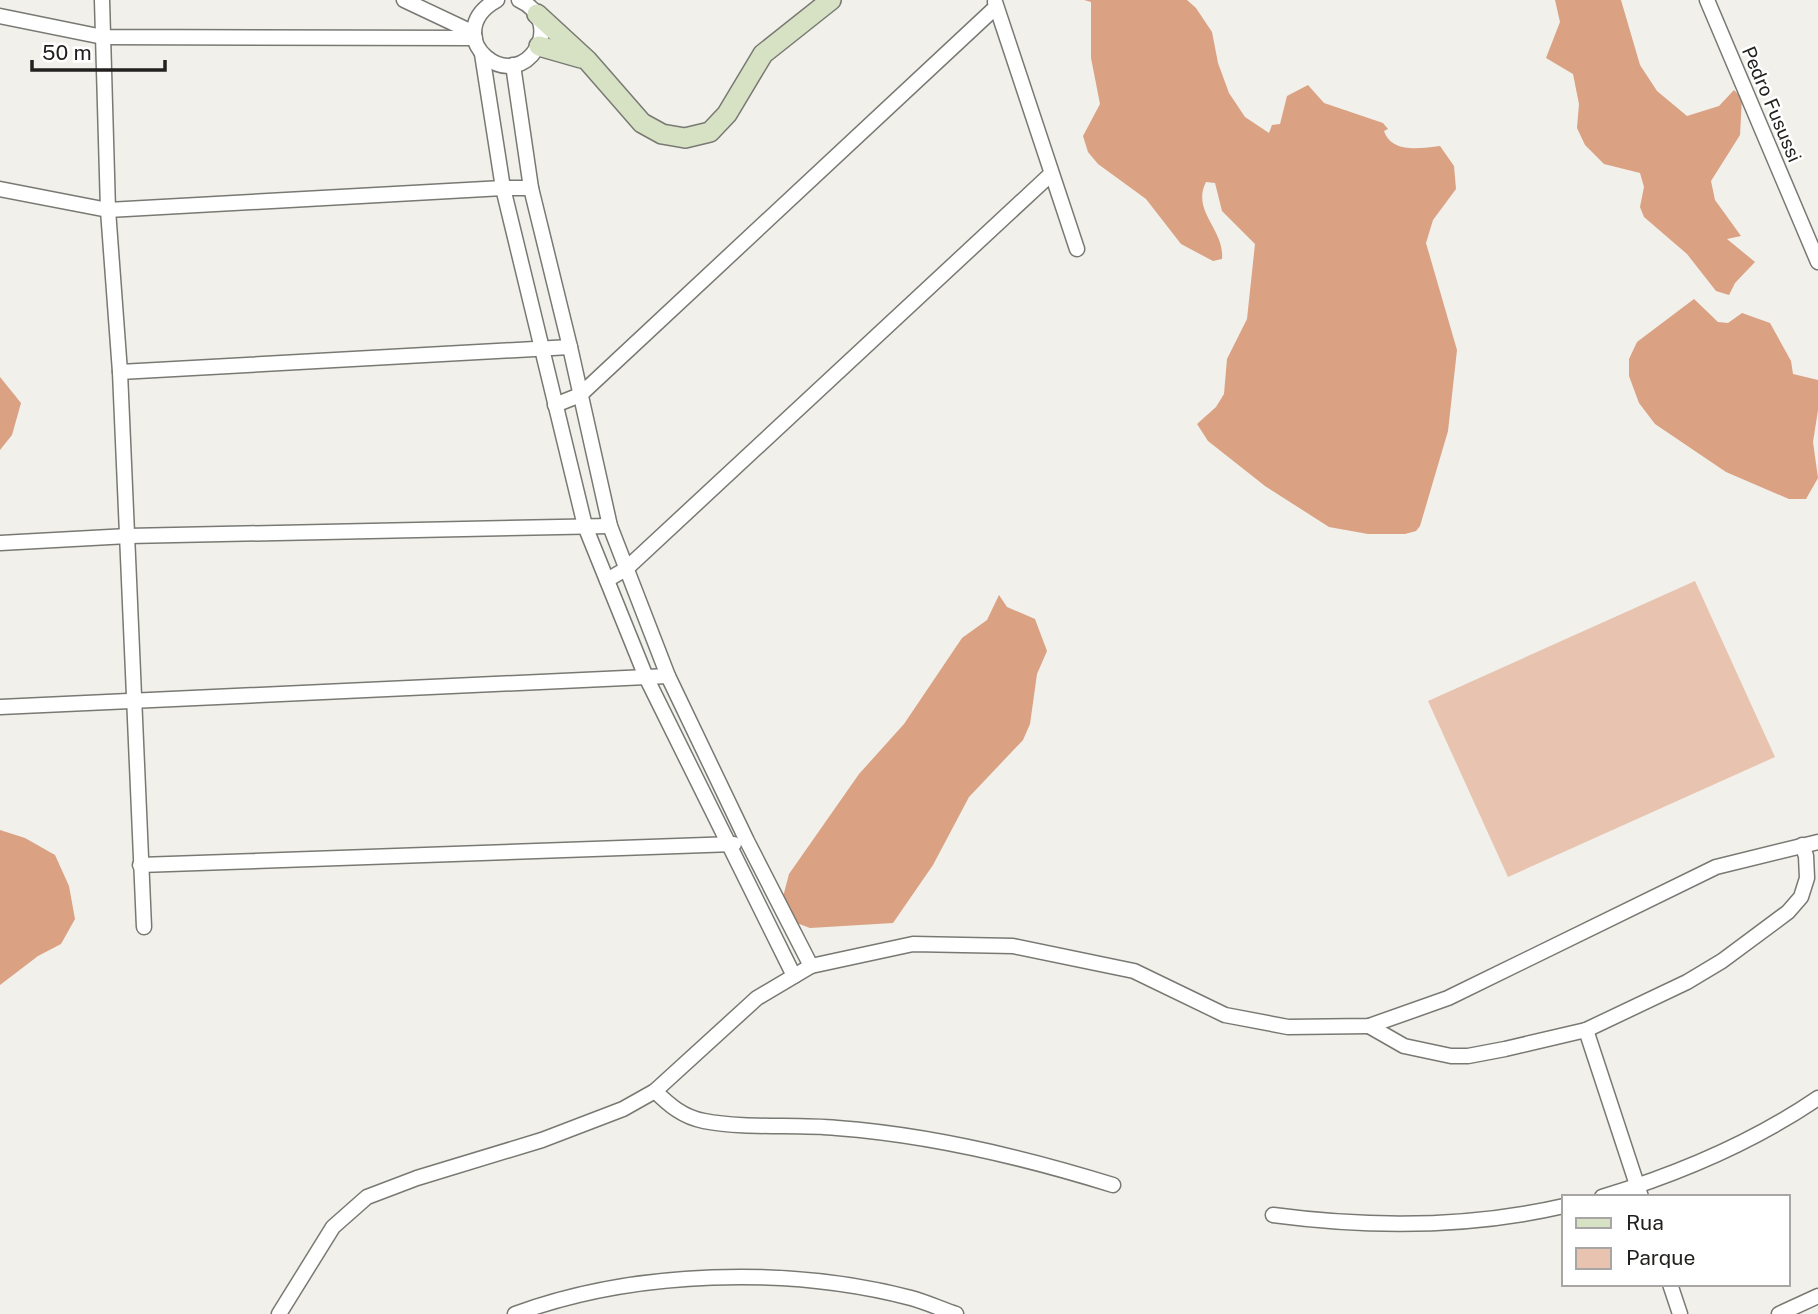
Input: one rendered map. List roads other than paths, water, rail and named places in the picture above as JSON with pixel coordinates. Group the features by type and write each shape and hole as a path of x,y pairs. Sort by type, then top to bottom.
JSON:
{"street":[{"path":"102,0 108,210 120,372 144,927"},
{"path":"404,0 474,36"},
{"path":"519,0 530,6 587,60 642,123 662,134 685,138 710,132 727,114 763,54 831,0"},
{"name":"Pedro Fusussi","path":"1707,0 1818,262"},
{"path":"488,1 476,22 474,36 482,54 503,188 585,526 646,677 794,976"},
{"path":"555,405 580,395 995,3 1077,249"},
{"path":"482,54 501,65 513,65 528,59 539,46 541,25 537,14"},
{"path":"0,16 103,37 474,36"},
{"path":"539,46 587,60"},
{"path":"513,65 531,188 610,526 668,676 747,841 811,966"},
{"path":"607,580 625,569 1051,174"},
{"path":"0,189 108,210 531,188"},
{"path":"120,372 570,347"},
{"path":"0,543 128,536 610,526"},
{"path":"0,707 668,676"},
{"path":"140,864 728,845 747,841"},
{"path":"279,1314 333,1227 367,1197 417,1178 542,1140 623,1109 655,1091 757,998 811,966 913,944 1013,946 1134,971 1225,1015 1288,1027 1369,1026 1448,998 1716,867 1818,842"},
{"path":"1369,1026 1404,1046 1451,1056 1468,1056 1505,1049 1586,1030 1687,982 1733,953 1788,912 1801,897 1807,878 1806,856 1802,845"},
{"path":"1586,1030 1640,1191"},
{"path":"655,1091 674,1109 701,1120 729,1124 838,1128 938,1140 1005,1154 1113,1185"},
{"path":"1615,1195 1640,1191 1723,1152 1818,1098"},
{"path":"1273,1215 1319,1221 1411,1225 1503,1217 1562,1206"},
{"path":"515,1314 606,1290 692,1279 736,1278 803,1281 869,1289 912,1298 956,1314"},
{"path":"1671,1286 1680,1314"},
{"path":"1779,1314 1818,1296"},
{"path":"908,1314 912,1298"}]}
